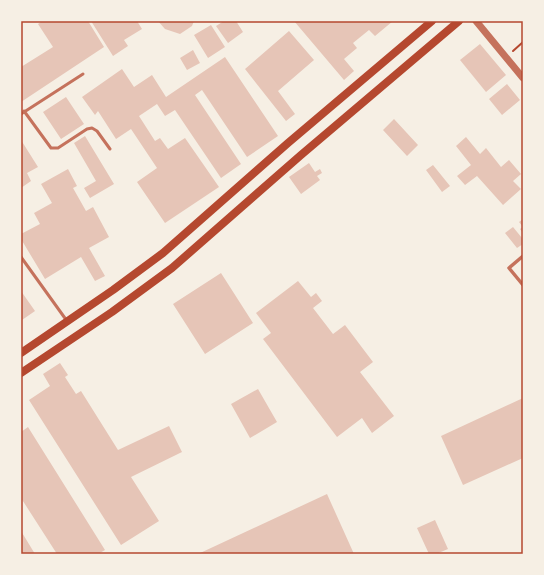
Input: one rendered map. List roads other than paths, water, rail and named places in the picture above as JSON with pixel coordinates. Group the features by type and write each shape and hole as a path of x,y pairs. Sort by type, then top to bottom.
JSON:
{"main road":[{"path":"21,353 113,290 171,246 288,143 432,21"},
{"path":"21,374 112,312 172,268 307,150 459,21"}],"street":[{"path":"476,21 523,78"},
{"path":"523,256 509,268 523,285"}],"lane":[{"path":"83,74 23,112 51,148 58,148 87,129 92,128 97,131 110,149"},
{"path":"21,256 67,321"}]}
